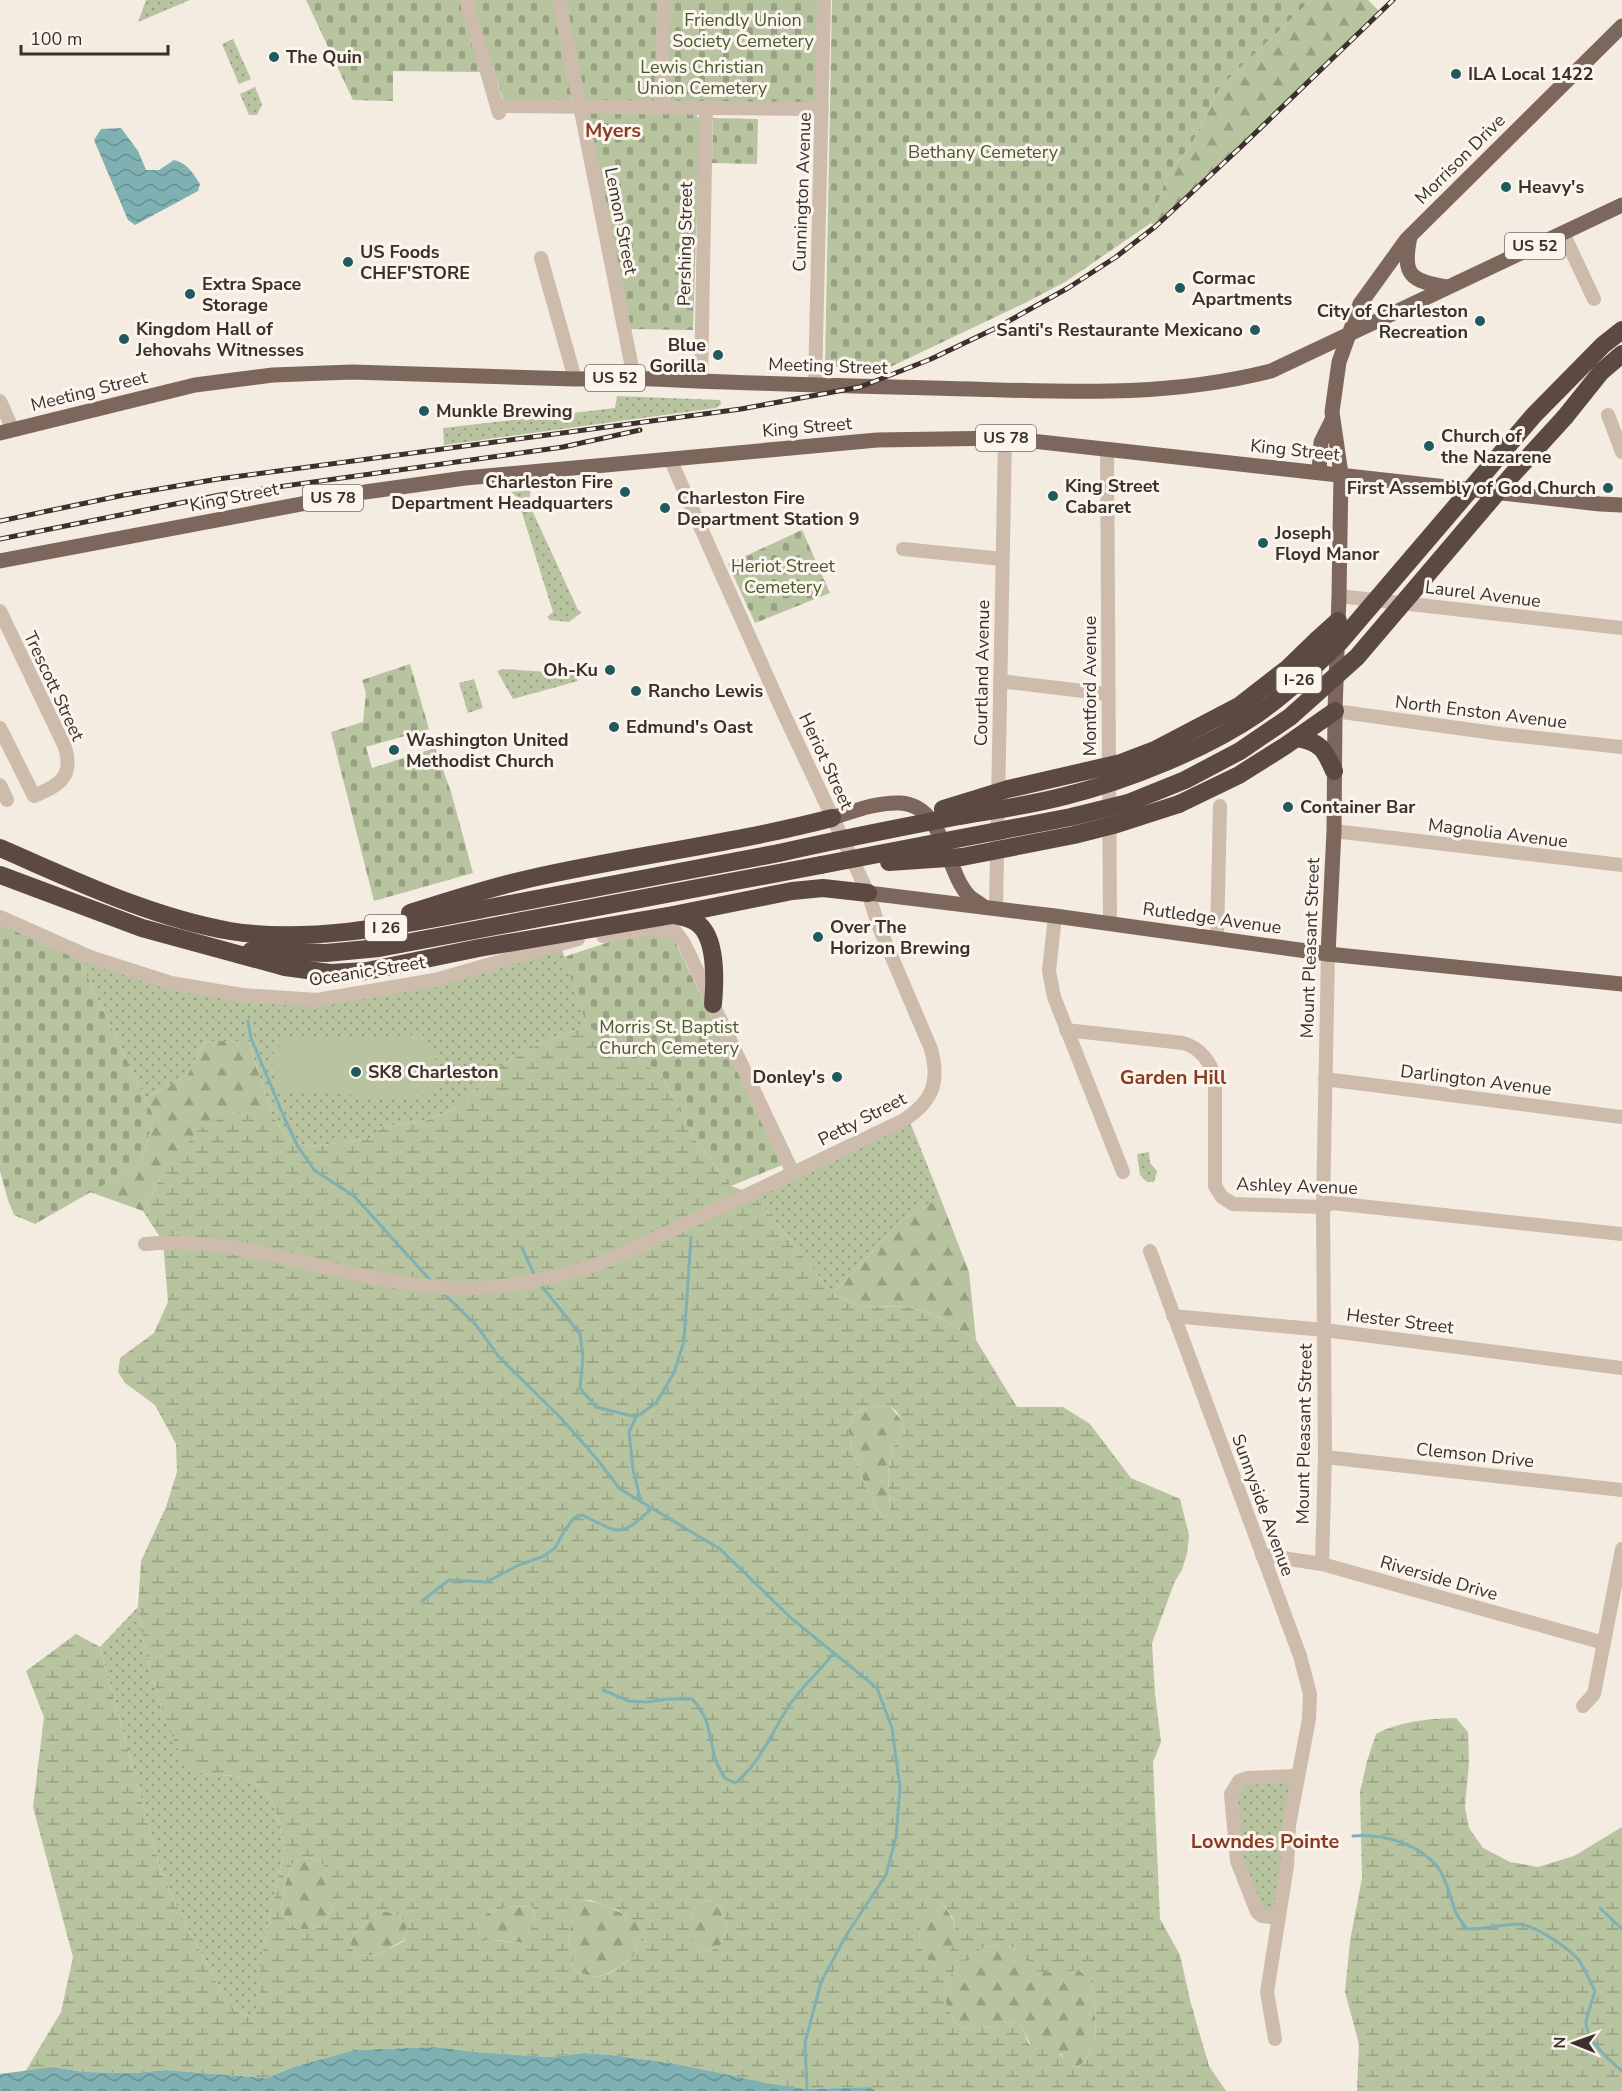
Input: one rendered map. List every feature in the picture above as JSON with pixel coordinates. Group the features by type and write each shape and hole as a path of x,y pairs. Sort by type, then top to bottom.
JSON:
{"highway":[{"name":"I-26","path":"779,853 855,836 1065,796 1131,776 1205,743 1257,714 1313,668 1340,642 1534,415 1603,345 1622,330"},
{"name":"I-26","path":"788,872 1071,818 1128,803 1185,780 1240,751 1290,717 1357,657 1565,417 1601,372 1622,354"},
{"path":"1565,417 1622,371"},
{"path":"855,836 1008,789 1121,763 1155,750 1239,706 1288,668 1338,621"},
{"path":"821,865 962,857 1096,830 1179,804 1239,775 1298,738 1335,711"},
{"path":"1298,738 1310,740 1322,747 1334,771"},
{"path":"289,935 395,917 487,889 530,879 734,840 832,818"},
{"name":"I 26","path":"0,848 122,899 189,922 232,931 289,935 377,929 779,853"},
{"name":"I 26","path":"0,875 142,928 205,946 263,952 327,953 379,948 788,872"},
{"path":"205,946 285,967 330,973 350,973 674,923 792,891 823,888 868,893"},
{"path":"674,923 699,924 711,944 714,986 712,1004"}],"main road":[{"name":"Morrison Drive","path":"1347,336 1360,304 1410,236 1622,26"},
{"name":"Meeting Street","path":"6,431 195,385 273,375 352,372 575,379 634,378 1054,393 1171,389 1227,382 1271,371 1622,205"},
{"path":"1410,236 1406,255 1410,272 1424,283 1447,288"},
{"name":"Mount Pleasant Street","path":"1328,954 1334,831 1341,474 1332,420 1339,362 1347,336"},
{"path":"1319,472 1321,442 1332,420"},
{"name":"King Street","path":"0,561 365,492 465,478 877,440 1005,438 1622,505"},
{"path":"832,818 873,805 902,803 921,811 939,831 955,872 968,895 990,908"},
{"name":"Rutledge Avenue","path":"868,893 1110,923 1328,954 1622,984"}],"street":[{"path":"466,0 498,110 579,106 822,109"},
{"name":"Lemon Street","path":"559,0 634,378"},
{"path":"661,107 664,0"},
{"name":"Cunnington Avenue","path":"815,385 824,0"},
{"name":"Pershing Street","path":"701,382 706,107"},
{"path":"1563,233 1594,299"},
{"path":"541,258 575,379"},
{"path":"0,401 6,431"},
{"path":"1608,415 1622,452"},
{"name":"Courtland Avenue","path":"990,908 1000,681 1005,438"},
{"name":"Montford Avenue","path":"1107,449 1110,923"},
{"name":"Heriot Street","path":"670,459 868,893 896,968 931,1049 936,1066 934,1083"},
{"path":"903,549 1002,559"},
{"name":"Laurel Avenue","path":"1339,596 1622,628"},
{"name":"Trescott Street","path":"0,615 67,755 66,769 57,786 34,796 0,728"},
{"path":"1000,681 1108,694"},
{"name":"North Enston Avenue","path":"1335,711 1502,734 1622,747"},
{"path":"0,786 7,800"},
{"path":"1217,938 1220,806"},
{"name":"Magnolia Avenue","path":"1334,831 1622,866"},
{"path":"1055,916 1049,971 1058,1011 1123,1172"},
{"name":"Oceanic Street","path":"0,917 90,957 171,983 242,995 317,1000 435,980 572,940 649,929 674,923"},
{"name":"Mount Pleasant Street","path":"1322,1564 1325,1457 1323,1207 1328,954"},
{"path":"712,1004 793,1173"},
{"name":"Ashley Avenue","path":"1066,1030 1183,1043 1198,1050 1210,1065 1215,1078 1215,1186 1222,1197 1233,1204 1323,1207 1332,1203 1622,1234"},
{"name":"Darlington Avenue","path":"1325,1079 1622,1117"},
{"name":"Petty Street","path":"145,1244 199,1243 260,1251 356,1275 451,1288 494,1286 564,1274 601,1262 904,1120 920,1110 934,1083"},
{"name":"Sunnyside Avenue","path":"1150,1251 1300,1656 1310,1694 1310,1719 1289,1825 1287,1866 1267,1992 1275,2038"},
{"name":"Hester Street","path":"1173,1316 1324,1330 1622,1368"},
{"name":"Clemson Drive","path":"1325,1457 1622,1490"},
{"path":"1583,1706 1594,1694 1622,1549"},
{"name":"Riverside Drive","path":"1262,1555 1322,1564 1604,1643"},
{"path":"1278,1918 1262,1916 1250,1899 1237,1861 1231,1794 1239,1781 1247,1778 1298,1776"}],"green space":[{"path":"146,0 190,0 138,22"},
{"path":"306,0 460,0 480,72 393,71 393,101 353,100"},
{"path":"471,0 554,0 572,97 570,101 503,99"},
{"path":"563,0 659,0 656,98 652,102 588,102 582,96"},
{"path":"668,0 819,0 817,99 812,104 670,102 667,97"},
{"name":"Bethany Cemetery","path":"832,0 1311,0 1220,87 1193,141 1166,178 1151,223 1065,282 886,369 825,366"},
{"path":"1311,0 1368,0 1380,12 1156,226 1151,223 1166,178 1193,141 1220,87"},
{"path":"233,39 251,79 239,84 222,44"},
{"path":"255,87 262,104 257,115 249,115 240,94"},
{"path":"589,112 694,112 700,120 693,330 630,329 586,118"},
{"path":"713,118 758,119 757,164 712,163"},
{"path":"617,396 720,400 721,404 716,408 444,445 443,428 615,408"},
{"path":"531,490 529,500 531,508 578,610 582,612 569,622 550,620 547,617 553,612 517,497 511,492"},
{"name":"Heriot Street Cemetery","path":"802,530 830,593 755,623 728,564"},
{"path":"410,664 429,729 366,747 372,768 435,748 451,792 473,873 374,901 331,732 363,722 366,693 362,680"},
{"path":"503,669 575,674 578,681 513,699 497,671"},
{"path":"474,679 483,708 468,713 459,683"},
{"path":"0,917 74,949 154,1117 140,1164 35,1224 14,1215 0,1171"},
{"name":"Morris St. Baptist Church Cemetery","path":"670,931 782,1165 731,1186 693,1137 663,1078 621,1045 587,1026 564,957 627,936"},
{"name":"SK8 Charleston","path":"560,943 587,1026 541,1043 492,1071 459,1107 425,1121 382,1127 370,1138 310,1147 288,1139 271,1113 249,1041 205,1041 187,1076 145,1098 74,949 171,983 317,1000 379,990"},
{"path":"587,1026 621,1045 663,1078 693,1137 731,1186 753,1194 833,1294 858,1306 912,1307 943,1319 976,1340 1017,1407 1063,1407 1090,1424 1131,1478 1180,1499 1189,1535 1187,1554 1152,1643 1161,1742 1153,1762 1160,1919 1180,1955 1209,2066 1226,2091 876,2091 870,2087 807,2089 677,2064 612,2055 584,2053 550,2057 435,2047 355,2050 293,2067 267,2078 166,2070 134,2073 83,2072 54,2067 25,2072 61,2012 73,1957 33,1807 44,1717 26,1671 76,1634 100,1647 161,1871 184,1921 229,2006 246,2015 255,2012 260,1996 261,1959 285,1846 273,1802 260,1786 235,1776 203,1774 183,1763 161,1706 146,1656 138,1607 141,1561 166,1507 177,1472 176,1444 155,1405 125,1383 118,1372 120,1358 154,1333 168,1302 163,1242 143,1211 160,1178 200,1128 233,1113 271,1113 288,1139 310,1147 370,1138 382,1127 425,1121 459,1107 492,1071 541,1043","holes":["890,1406 902,1421 903,1434 891,1451 888,1473 890,1511 886,1517 881,1516 876,1508 855,1459 849,1435 849,1426 854,1413 871,1407","305,1857 320,1861 333,1880 333,1906 325,1923 312,1929 297,1929 290,1923 282,1910 285,1886 293,1863","590,1900 617,1910 639,1924 642,1936 633,1957 609,1974 593,1977 575,1971 570,1953 570,1927 577,1901","708,1900 721,1907 727,1928 721,1945 708,1952 700,1947 689,1932 690,1920 696,1905","940,1901 947,1908 954,1923 955,1938 945,1962 936,1965 924,1954 920,1940 921,1924 927,1908","512,1906 533,1907 533,1926 524,1943 483,1939 477,1931 478,1921 487,1913","376,1912 398,1915 407,1927 404,1941 378,1955 359,1956 350,1947 353,1935","994,1945 1005,1945 1020,1951 1036,1971 1052,1973 1079,1970 1090,1979 1095,2003 1096,2036 1086,2061 1077,2067 1070,2065 1056,2052 1037,2049 1028,2043 1022,2025 1009,2022 971,2029 956,2022 945,2000 948,1980 953,1971 969,1956"]},
{"name":"SK8 Charleston","path":"422,1034 434,1054 442,1086 414,1100 280,1090 270,1057 288,1036 366,1040"},
{"path":"205,1041 249,1041 271,1113 233,1113 160,1178 143,1211 90,1192 140,1164 154,1117 145,1098 187,1076"},
{"path":"908,1117 940,1197 901,1221 833,1294 753,1194"},
{"path":"1149,1152 1150,1163 1157,1171 1154,1182 1147,1182 1140,1175 1137,1154"},
{"path":"940,1197 969,1272 976,1340 943,1319 912,1307 858,1306 833,1294 901,1221"},
{"path":"890,1406 902,1421 903,1434 891,1451 888,1473 890,1511 886,1517 881,1516 860,1472 849,1435 849,1426 854,1413 871,1407"},
{"path":"138,1607 146,1656 161,1706 203,1774 235,1776 260,1786 273,1802 285,1846 261,1959 261,1996 256,2012 246,2015 229,2006 184,1921 161,1871 100,1647"},
{"path":"1456,1718 1468,1732 1469,1762 1465,1807 1469,1828 1483,1848 1510,1862 1538,1867 1574,1856 1622,1827 1622,2091 1357,2091 1359,2044 1345,1992 1350,1941 1362,1878 1360,1792 1367,1761 1376,1734 1404,1723"},
{"path":"1298,1776 1278,1918 1262,1916 1237,1861 1234,1787"},
{"path":"305,1857 320,1861 333,1879 333,1906 325,1923 312,1929 297,1929 283,1913 282,1899 293,1863"},
{"path":"577,1900 602,1904 640,1924 642,1936 633,1957 608,1974 593,1977 575,1971 570,1953 570,1936"},
{"path":"708,1900 721,1907 727,1928 721,1945 708,1952 694,1942 689,1926 696,1905"},
{"path":"940,1901 951,1916 955,1938 945,1963 936,1965 923,1954 919,1939 921,1923 927,1907"},
{"path":"512,1906 533,1907 533,1926 525,1943 483,1939 477,1931 478,1921 487,1913"},
{"path":"376,1912 391,1913 401,1918 407,1927 404,1940 378,1955 359,1956 350,1947 353,1935"},
{"path":"1005,1945 1050,1965 1079,1970 1090,1979 1095,2003 1096,2036 1086,2061 1077,2067 1069,2065 1061,2054 1040,2050 1031,2045 1022,2025 1009,2022 971,2029 959,2025 954,2020 945,2000 945,1990 953,1971 968,1956 978,1951 991,1946"}],"water":[{"path":"121,128 138,151 146,170 159,170 174,160 179,161 189,169 200,184 198,191 135,225 128,220 94,140 101,129"},
{"path":"435,2047 550,2057 584,2053 612,2055 677,2064 807,2089 870,2087 876,2091 0,2091 0,2074 54,2067 83,2072 134,2073 166,2070 267,2078 293,2067 355,2050"}],"waterway":[{"path":"248,1021 251,1038 284,1117 297,1145 314,1170 354,1196 431,1281"},
{"path":"641,1502 633,1469 629,1432 636,1417 656,1403 674,1373 684,1341 691,1237"},
{"path":"522,1248 535,1276"},
{"path":"540,1284 580,1334 583,1356 580,1388 596,1407 636,1417"},
{"path":"442,1292 476,1325 499,1357 560,1417 620,1489 720,1549 792,1619 877,1688 892,1728 900,1788 896,1837 886,1875 847,1934 821,1982 805,2043 807,2089"},
{"path":"422,1601 449,1580 486,1582 521,1564 542,1557 555,1548 574,1518 582,1515 604,1526 619,1530 632,1525 651,1509"},
{"path":"603,1690 629,1701 692,1699 706,1721 719,1768 725,1778 735,1783 760,1756 796,1696 834,1653"},
{"path":"1353,1836 1376,1836 1400,1842 1431,1860 1442,1874 1456,1913 1467,1929 1512,1924 1525,1925 1558,1942 1572,1953 1582,1966 1595,1991 1586,2020 1587,2030 1600,2050 1622,2071"},
{"path":"1600,1908 1622,1929"}],"railway":[{"path":"0,521 124,495 218,479 741,409 860,387 931,359 998,327 1068,288 1116,257 1156,226 1393,0"},
{"path":"0,539 220,495 563,447 640,430"}],"place":[{"name":"The Quin","path":"274,57"},
{"name":"ILA Local 1422","path":"1456,74"},
{"name":"Heavy's","path":"1506,187"},
{"name":"US Foods CHEF'STORE","path":"348,262"},
{"name":"Cormac Apartments","path":"1180,288"},
{"name":"Extra Space Storage","path":"190,294"},
{"name":"City of Charleston Recreation","path":"1480,321"},
{"name":"Santi's Restaurante Mexicano","path":"1255,330"},
{"name":"Kingdom Hall of Jehovahs Witnesses","path":"124,339"},
{"name":"Blue Gorilla","path":"718,355"},
{"name":"Munkle Brewing","path":"424,411"},
{"name":"Church of the Nazarene","path":"1429,446"},
{"name":"First Assembly of God Church","path":"1608,488"},
{"name":"Charleston Fire Department Headquarters","path":"625,492"},
{"name":"King Street Cabaret","path":"1053,496"},
{"name":"Charleston Fire Department Station 9","path":"665,508"},
{"name":"Joseph Floyd Manor","path":"1263,543"},
{"name":"Oh-Ku","path":"610,670"},
{"name":"Rancho Lewis","path":"636,691"},
{"name":"Edmund's Oast","path":"614,727"},
{"name":"Washington United Methodist Church","path":"394,750"},
{"name":"Container Bar","path":"1288,807"},
{"name":"Over The Horizon Brewing","path":"818,937"},
{"name":"SK8 Charleston","path":"356,1072"},
{"name":"Donley's","path":"837,1077"}],"district":[{"name":"Myers","path":"613,130"},
{"name":"Garden Hill","path":"1173,1077"},
{"name":"Lowndes Pointe","path":"1265,1841"}],"park label":[{"name":"Friendly Union Society Cemetery","path":"743,30"},
{"name":"Lewis Christian Union Cemetery","path":"702,77"}]}
